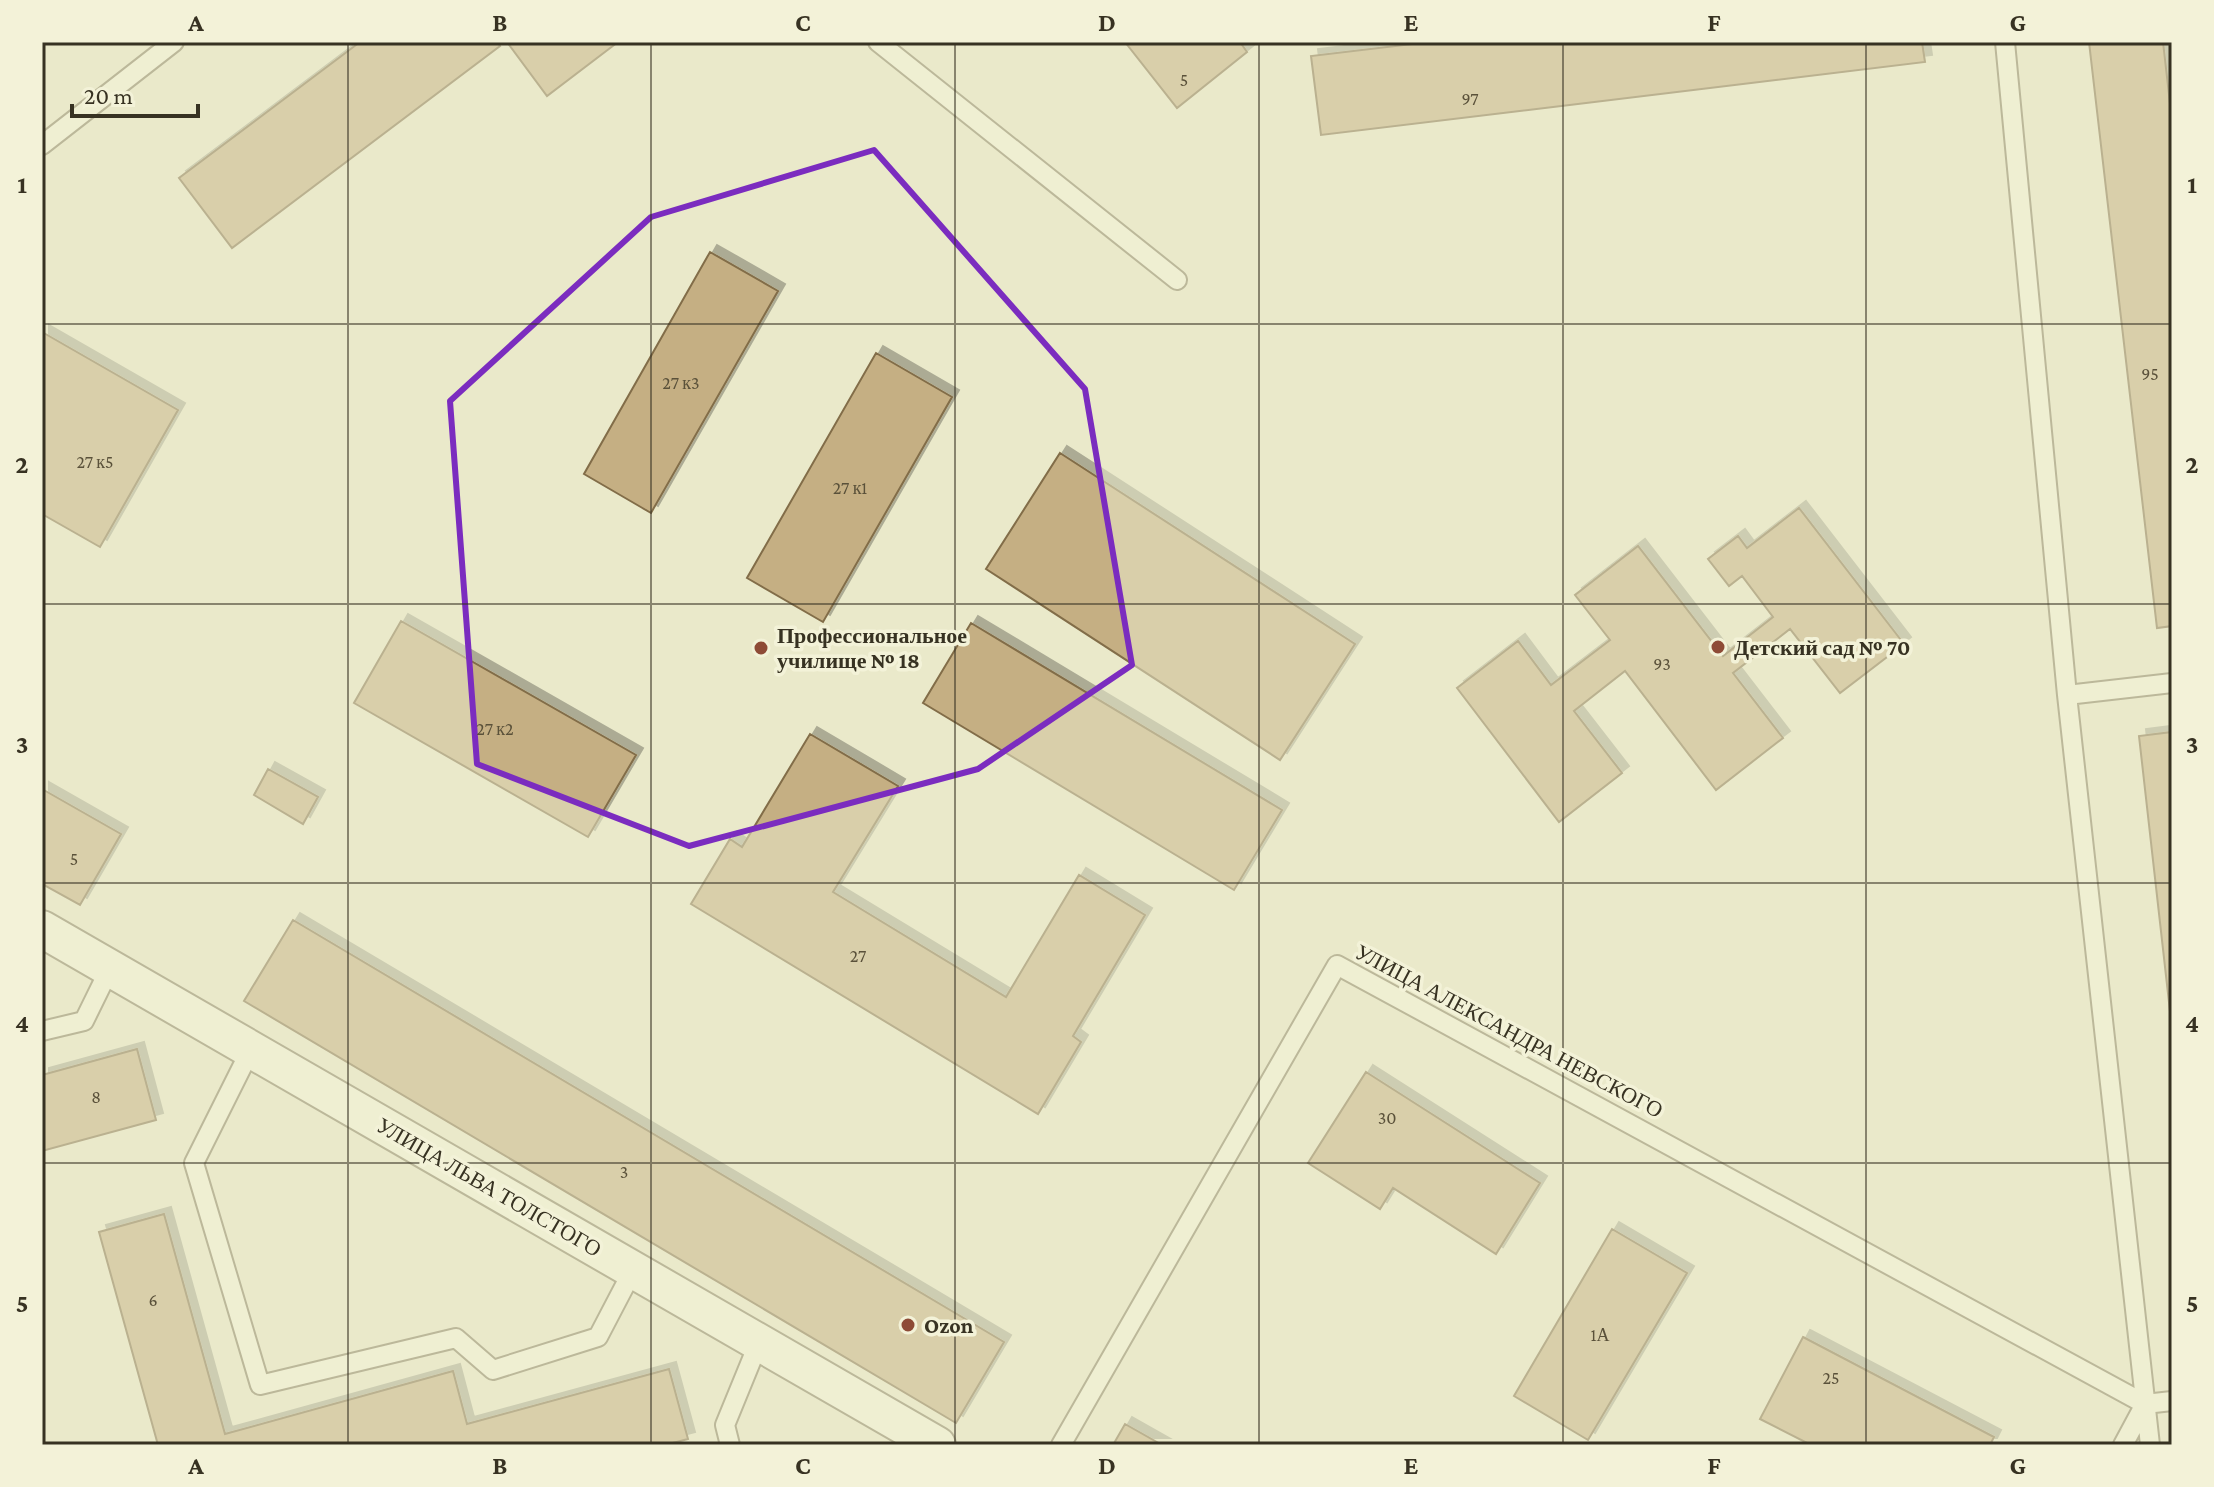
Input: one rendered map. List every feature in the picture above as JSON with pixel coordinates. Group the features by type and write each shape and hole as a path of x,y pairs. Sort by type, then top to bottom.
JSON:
{"street":[{"name":"УЛИЦА ЛЬВА ТОЛСТОГО","path":"42,929 937,1445"}],"lane":[{"path":"42,145 174,42"},
{"path":"878,42 1177,280"},
{"path":"2005,42 2067,695 2150,1445"},
{"path":"2067,695 2172,683"},
{"name":"УЛИЦА АЛЕКСАНДРА НЕВСКОГО","path":"1061,1445 1337,965 2145,1404"},
{"path":"42,1031 84,1021 110,968"},
{"path":"251,1049 194,1163 260,1385 456,1338 493,1370 598,1337 633,1270"},
{"path":"730,1445 725,1425 759,1342"},
{"path":"2145,1404 2172,1401"},
{"path":"2123,1445 2145,1404"}],"highlighted area":[{"path":"874,150 1085,389 1132,665 978,769 689,846 477,764 450,401 651,217"}],"building":[{"path":"360,42 497,42 500,46 232,248 179,178"},
{"path":"507,42 618,42 547,96"},
{"path":"1125,42 1240,42 1247,52 1177,108"},
{"path":"1429,42 1922,42 1925,62 1321,135 1311,56"},
{"path":"2089,42 2163,42 2172,121 2172,626 2157,628"},
{"path":"710,252 778,291 651,513 584,474"},
{"path":"42,332 178,410 100,547 42,514"},
{"path":"876,353 952,397 823,622 747,578"},
{"path":"1060,453 1355,644 1280,760 986,569"},
{"path":"1799,508 1904,644 1840,693 1790,629 1733,673 1783,738 1716,790 1625,671 1574,711 1622,773 1559,822 1457,688 1518,641 1551,685 1610,640 1575,595 1638,546 1723,656 1773,617 1742,576 1729,586 1708,559 1738,536 1747,548"},
{"path":"401,621 636,755 588,837 354,703"},
{"path":"971,623 1282,810 1234,890 923,703"},
{"path":"2172,732 2172,1029 2139,736"},
{"path":"810,734 898,786 833,892 1006,997 1079,875 1145,915 1073,1036 1081,1042 1038,1114 691,904 730,839 742,847"},
{"path":"268,769 318,797 303,824 254,795"},
{"path":"42,789 121,834 80,905 42,884"},
{"path":"293,920 1004,1342 956,1423 244,1001"},
{"path":"137,1049 156,1120 42,1151 42,1075"},
{"path":"1366,1072 1540,1183 1496,1254 1393,1188 1380,1209 1308,1163"},
{"path":"164,1214 225,1434 453,1371 467,1424 669,1369 688,1439 665,1445 158,1445 99,1232"},
{"path":"1612,1229 1687,1273 1588,1440 1514,1396"},
{"path":"1803,1337 1994,1437 1990,1445 1811,1445 1760,1419"},
{"path":"1125,1424 1162,1445 1113,1445"}],"place":[{"name":"Детский сад № 70","path":"1718,647"},
{"name":"Профессиональное училище № 18","path":"761,648"},
{"name":"Ozon","path":"908,1325"}]}
